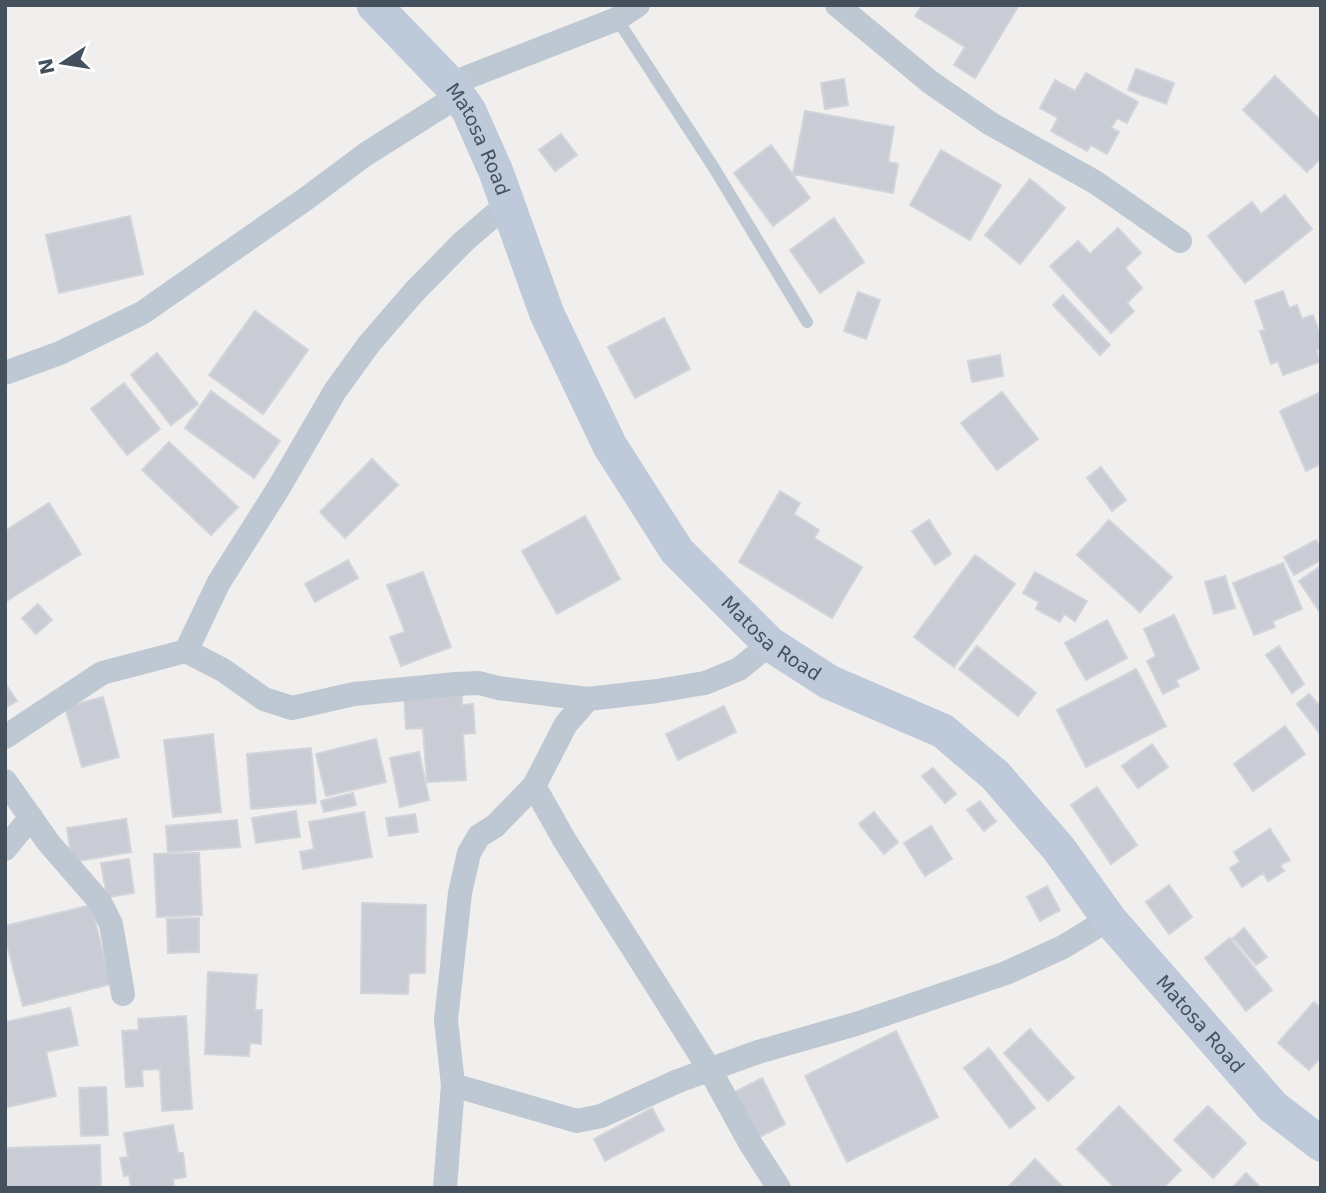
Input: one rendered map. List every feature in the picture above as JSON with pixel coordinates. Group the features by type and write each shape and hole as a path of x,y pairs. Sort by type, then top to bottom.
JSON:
{"street":[{"name":"Matosa Road","path":"374,5 454,90 469,111 508,204 547,314 610,446 677,551 770,645 829,682 943,731 995,775 1059,849 1109,919 1272,1107 1321,1144"},
{"path":"5,373 60,354 142,313 454,90 617,19 638,5"},
{"path":"837,5 930,82 991,124 1095,182 1180,241"},
{"path":"187,651 219,582 335,391 369,344 414,292 463,242 508,204"},
{"path":"5,737 102,673 187,651 223,670 264,699 292,708 341,696 456,684 479,683 498,688 588,699 657,691 705,683 739,668 770,645"},
{"path":"444,1188 453,1084 446,1020 460,893 469,853 479,836 495,825 534,786 566,724 588,699"},
{"path":"5,781 48,842 100,902 111,924 124,994"},
{"path":"534,786 565,841 710,1070 750,1143 779,1188"},
{"path":"5,849 31,817"},
{"path":"453,1084 577,1121 601,1116 758,1052 856,1024 1006,973 1063,947 1109,919"}],"lane":[{"path":"617,19 714,168 807,322"}],"building":[{"path":"922,5 1019,5 975,78 954,65 965,47 915,16"},
{"path":"1136,69 1174,83 1166,104 1128,90"},
{"path":"1086,73 1138,102 1127,123 1117,118 1111,128 1119,132 1107,154 1091,145 1087,151 1051,131 1058,118 1040,108 1055,80 1075,91"},
{"path":"1275,76 1321,121 1321,158 1307,172 1243,110"},
{"path":"844,79 848,105 825,109 821,83"},
{"path":"805,111 894,127 888,162 898,164 893,193 793,174"},
{"path":"561,134 577,155 555,171 539,150"},
{"path":"771,145 810,198 773,226 734,173"},
{"path":"941,150 1001,185 970,240 910,205"},
{"path":"1030,179 1065,208 1020,264 985,235"},
{"path":"1285,195 1312,229 1245,283 1208,236 1252,202 1261,214"},
{"path":"130,216 143,274 59,293 46,235"},
{"path":"834,218 864,262 820,293 790,250"},
{"path":"1118,228 1141,253 1125,268 1142,288 1127,303 1134,311 1111,333 1050,266 1078,241 1090,254"},
{"path":"1283,291 1289,308 1297,305 1302,319 1313,315 1321,337 1321,349 1316,350 1320,362 1283,375 1278,361 1271,364 1260,331 1265,330 1255,301"},
{"path":"858,292 880,300 866,339 844,331"},
{"path":"1063,295 1110,345 1100,355 1053,305"},
{"path":"255,311 308,350 263,414 209,375"},
{"path":"664,318 690,369 635,398 608,347"},
{"path":"157,353 198,404 171,425 131,375"},
{"path":"1000,355 1003,376 972,382 968,361"},
{"path":"124,383 160,429 127,455 91,409"},
{"path":"211,391 280,441 254,478 185,428"},
{"path":"1002,392 1038,439 997,470 961,423"},
{"path":"1321,392 1321,464 1306,471 1280,411"},
{"path":"169,442 238,507 211,535 142,470"},
{"path":"372,459 398,485 345,538 320,512"},
{"path":"1101,467 1126,500 1112,511 1087,478"},
{"path":"780,491 800,503 794,514 819,530 814,538 862,567 832,618 739,562"},
{"path":"49,503 81,554 5,602 5,531"},
{"path":"585,516 620,579 557,614 522,551"},
{"path":"929,520 951,554 935,565 912,531"},
{"path":"1109,520 1172,577 1140,612 1077,555"},
{"path":"1316,540 1321,549 1321,560 1294,575 1284,557"},
{"path":"975,555 1015,584 954,667 914,637"},
{"path":"348,560 358,578 315,602 305,584"},
{"path":"1283,563 1302,609 1273,621 1275,627 1254,635 1233,583"},
{"path":"1321,566 1321,614 1299,581"},
{"path":"423,572 451,647 401,666 390,637 405,632 387,585"},
{"path":"1035,572 1087,601 1075,621 1064,614 1060,622 1036,609 1039,602 1023,593"},
{"path":"1225,576 1235,608 1214,614 1205,582"},
{"path":"38,604 52,620 36,634 22,618"},
{"path":"1174,615 1199,669 1176,680 1179,686 1163,694 1147,661 1156,656 1144,629"},
{"path":"1107,620 1127,658 1086,680 1065,643"},
{"path":"977,646 1036,693 1018,716 959,669"},
{"path":"1279,646 1304,684 1292,693 1266,655"},
{"path":"1136,669 1166,726 1086,767 1057,710"},
{"path":"5,683 17,701 5,708"},
{"path":"462,691 462,705 473,704 475,733 463,734 466,780 427,782 423,728 406,729 404,695"},
{"path":"1309,694 1321,707 1320,734 1297,704"},
{"path":"103,697 119,757 82,767 65,707"},
{"path":"724,706 736,732 678,760 666,734"},
{"path":"1285,726 1305,754 1253,791 1234,764"},
{"path":"213,734 221,812 173,817 164,740"},
{"path":"376,739 386,782 326,796 316,754"},
{"path":"1152,744 1168,767 1138,788 1122,766"},
{"path":"311,748 316,803 251,809 247,754"},
{"path":"419,752 429,800 400,807 390,758"},
{"path":"933,768 956,794 945,803 922,776"},
{"path":"1097,787 1137,845 1111,864 1071,805"},
{"path":"353,793 356,805 324,812 321,801"},
{"path":"980,801 996,821 984,831 967,810"},
{"path":"296,811 300,837 256,843 252,818"},
{"path":"364,812 372,857 303,869 300,852 314,849 309,822"},
{"path":"874,812 898,842 884,854 859,824"},
{"path":"415,814 418,832 389,836 386,818"},
{"path":"126,819 131,852 72,862 67,828"},
{"path":"237,820 240,847 168,852 166,826"},
{"path":"931,826 952,859 925,876 904,843"},
{"path":"1270,829 1290,860 1280,865 1284,871 1268,881 1263,873 1242,887 1230,868 1240,862 1234,852"},
{"path":"199,853 202,915 157,917 154,854"},
{"path":"129,859 134,893 107,897 101,863"},
{"path":"1169,885 1192,917 1169,934 1146,902"},
{"path":"1047,886 1060,910 1040,921 1027,897"},
{"path":"362,903 426,905 425,973 409,973 408,994 361,993"},
{"path":"91,905 111,984 23,1006 5,937 5,926"},
{"path":"199,918 199,952 168,953 167,919"},
{"path":"1244,928 1267,957 1256,965 1233,938"},
{"path":"1230,938 1272,990 1246,1011 1205,958"},
{"path":"208,972 257,975 255,1010 262,1010 261,1044 250,1043 249,1056 205,1054"},
{"path":"1314,1002 1321,1008 1321,1057 1309,1070 1278,1043"},
{"path":"70,1008 78,1045 46,1052 56,1096 7,1107 5,1022"},
{"path":"186,1016 192,1109 162,1111 160,1069 142,1070 143,1086 126,1087 122,1031 139,1030 138,1019"},
{"path":"1030,1029 1074,1078 1048,1101 1004,1053"},
{"path":"896,1031 938,1117 847,1162 805,1076"},
{"path":"989,1048 1035,1108 1010,1128 964,1068"},
{"path":"762,1078 785,1124 756,1139 733,1093"},
{"path":"106,1087 108,1135 81,1136 79,1088"},
{"path":"1119,1106 1181,1170 1163,1188 1115,1188 1077,1149"},
{"path":"1208,1106 1246,1143 1213,1178 1174,1140"},
{"path":"652,1108 664,1130 605,1161 594,1139"},
{"path":"173,1125 178,1153 183,1153 186,1177 173,1179 174,1188 131,1188 129,1175 124,1176 120,1158 128,1157 124,1133"},
{"path":"100,1145 101,1188 5,1188 5,1148"},
{"path":"1035,1159 1064,1188 1007,1188"},
{"path":"1246,1173 1261,1188 1232,1188"}]}
